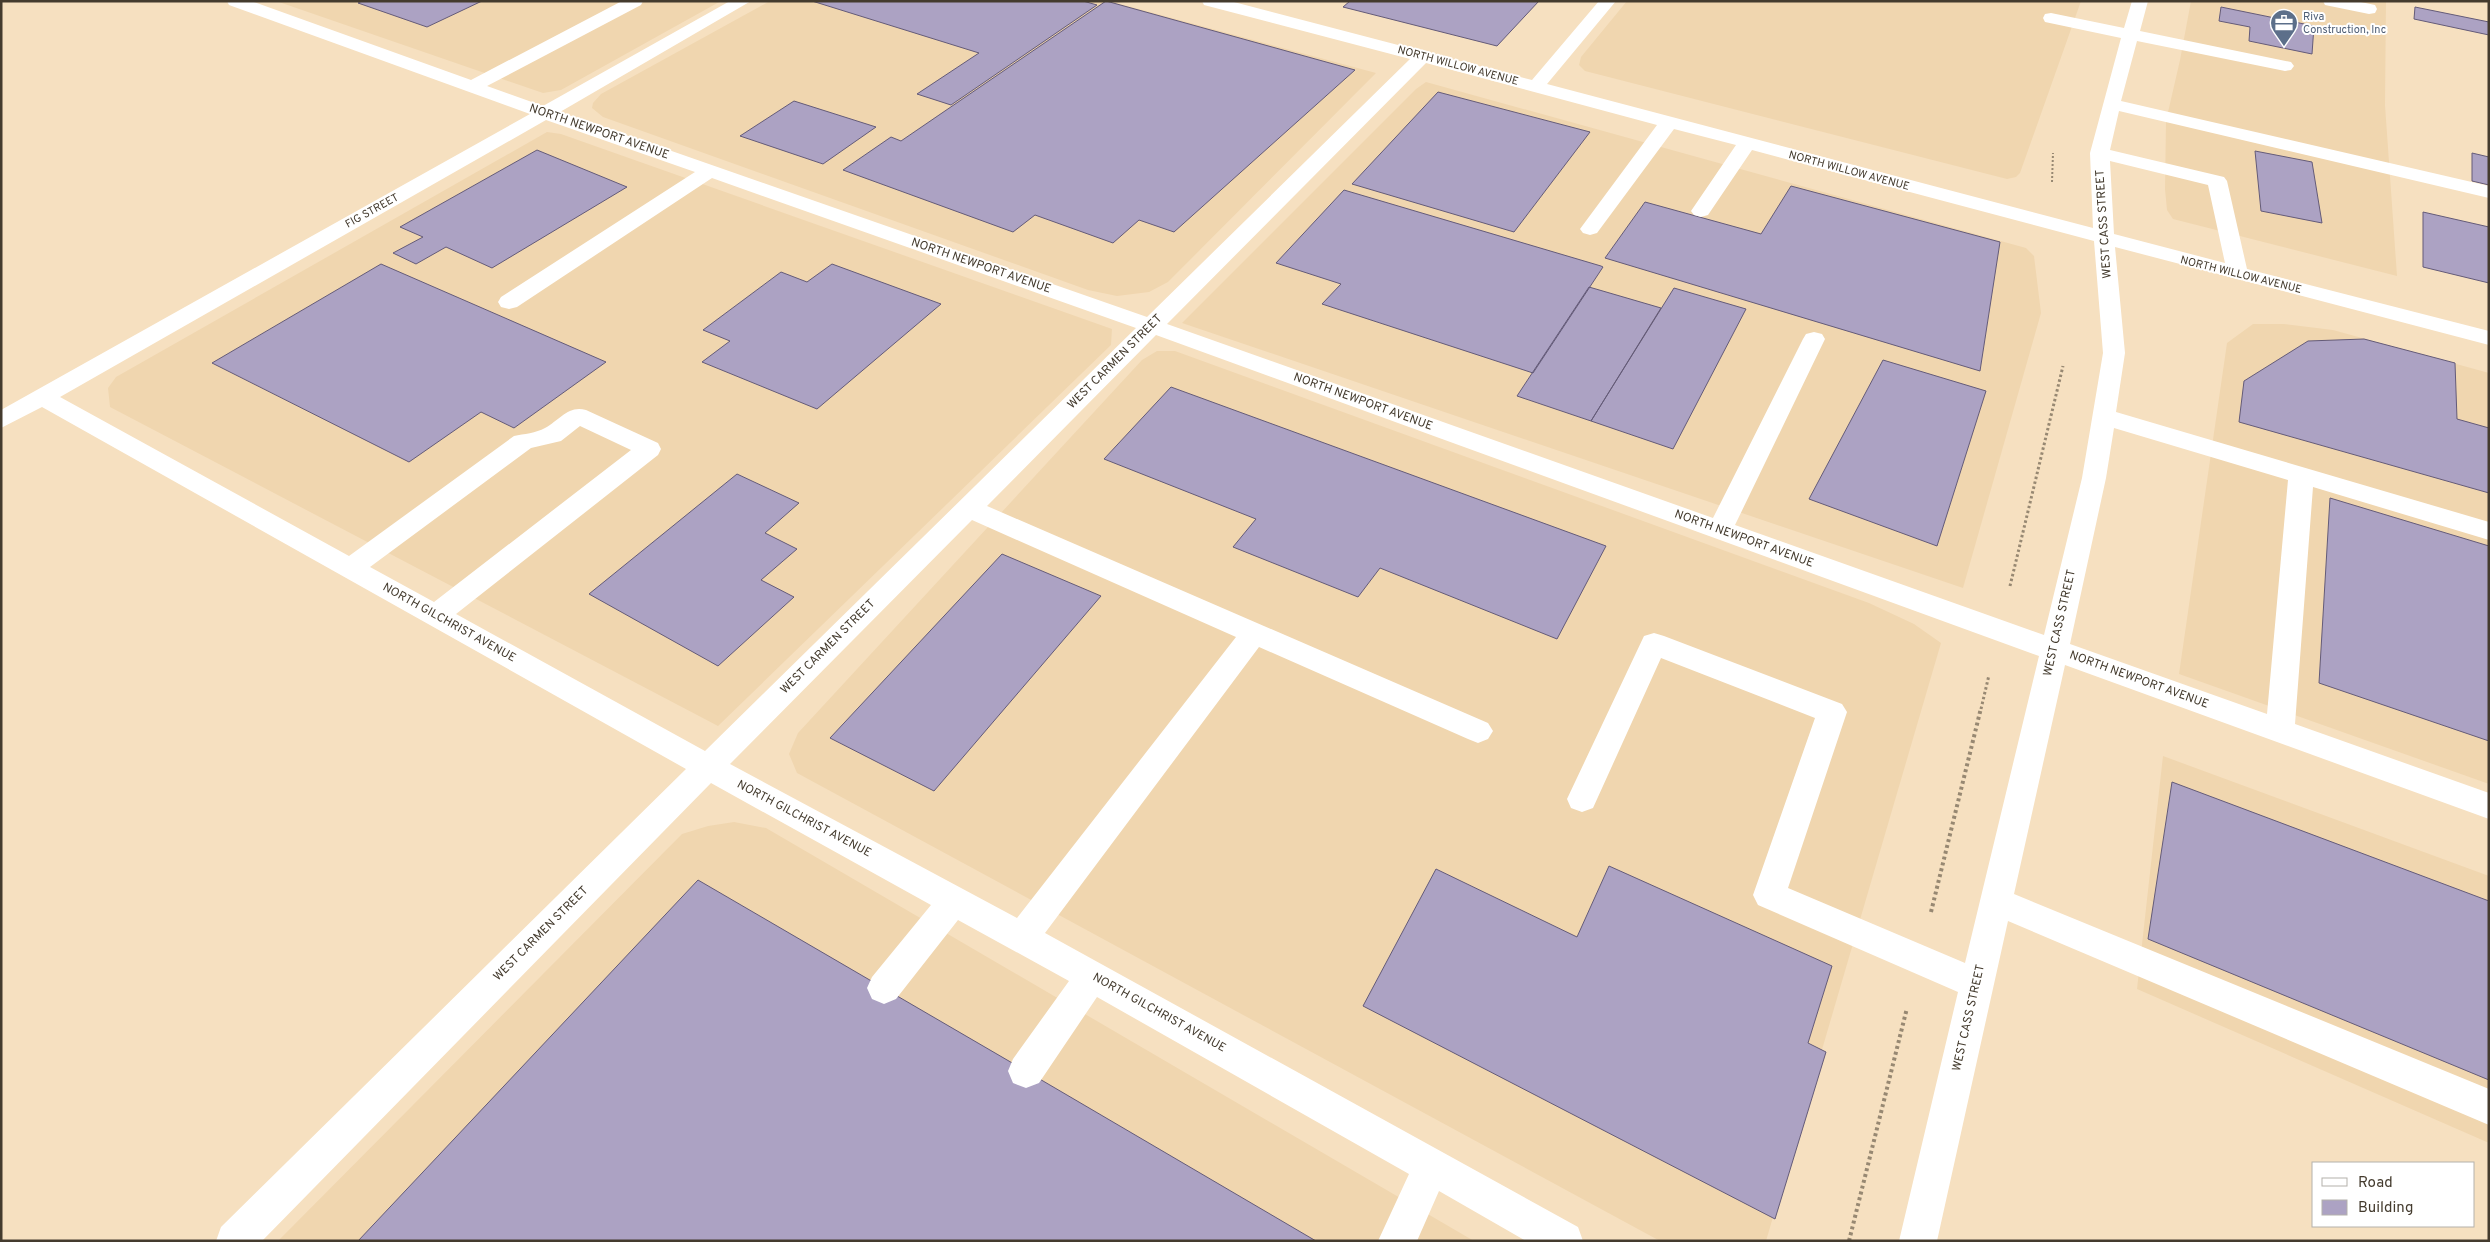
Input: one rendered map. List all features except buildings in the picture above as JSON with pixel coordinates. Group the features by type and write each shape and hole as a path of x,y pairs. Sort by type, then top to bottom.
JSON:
{"street":[{"name":"NORTH NEWPORT AVENUE","path":"235,1 545,113 1152,326 2489,806"},
{"path":"472,87 635,1"},
{"name":"FIG STREET","path":"1,420 743,1"},
{"name":"NORTH WILLOW AVENUE","path":"1210,1 1536,86 2104,239 2489,338"},
{"path":"1536,86 1608,1"},
{"name":"WEST CASS STREET","path":"1918,1241 2094,478 2105,417 2114,353 2104,239 2100,153 2140,1"},
{"path":"2330,1 2369,9"},
{"path":"2050,18 2285,66"},
{"name":"WEST CARMEN STREET","path":"235,1241 708,767 1423,56"},
{"path":"2112,104 2489,192"},
{"path":"1590,230 1669,122"},
{"path":"1701,211 1747,143"},
{"path":"2100,153 2217,181 2238,274"},
{"path":"509,302 710,171"},
{"path":"1720,530 1814,340"},
{"name":"NORTH GILCHRIST AVENUE","path":"43,398 708,767 1022,937 1564,1241"},
{"path":"351,568 523,442 552,435 578,416 649,449 436,615"},
{"path":"2105,417 2489,531"},
{"path":"2280,731 2301,475"},
{"path":"968,508 1478,730"},
{"path":"1022,937 1254,633"},
{"path":"1582,799 1654,644 1832,712 1770,895 1977,984"},
{"path":"884,988 954,900"},
{"path":"1996,901 2489,1107"},
{"path":"1026,1071 1092,976"},
{"path":"1397,1241 1431,1167"}],"shaded area":[{"path":"276,1 721,1 561,90 543,93"},
{"path":"770,1 1109,1 1376,73 1168,282 1149,292 1117,296 1088,290 603,117 592,108 593,103 601,94"},
{"path":"1627,1 2081,1 2020,173 2016,177 2007,179 1585,71 1579,65 1581,57"},
{"path":"2191,1 2386,1 2385,105 2397,276 2173,219 2167,210 2165,189 2166,121"},
{"path":"1426,82 2026,248 2034,256 2041,313 1963,588 1182,323 1416,89"},
{"path":"547,132 561,134 1112,329 1111,345 718,726 110,407 108,388 116,377"},
{"path":"2253,324 2284,324 2333,330 2489,373 2489,784 2179,674 2227,343"},
{"path":"1157,351 1175,351 1869,603 1914,624 1941,643 1766,1241 1660,1241 797,773 789,754 798,733 1142,360"},
{"path":"2163,756 2489,876 2489,1143 2137,989"},
{"path":"734,822 766,828 1474,1241 278,1241 682,834 708,826"}],"place":[{"name":"Riva Construction, Inc","path":"2284,47"}]}
